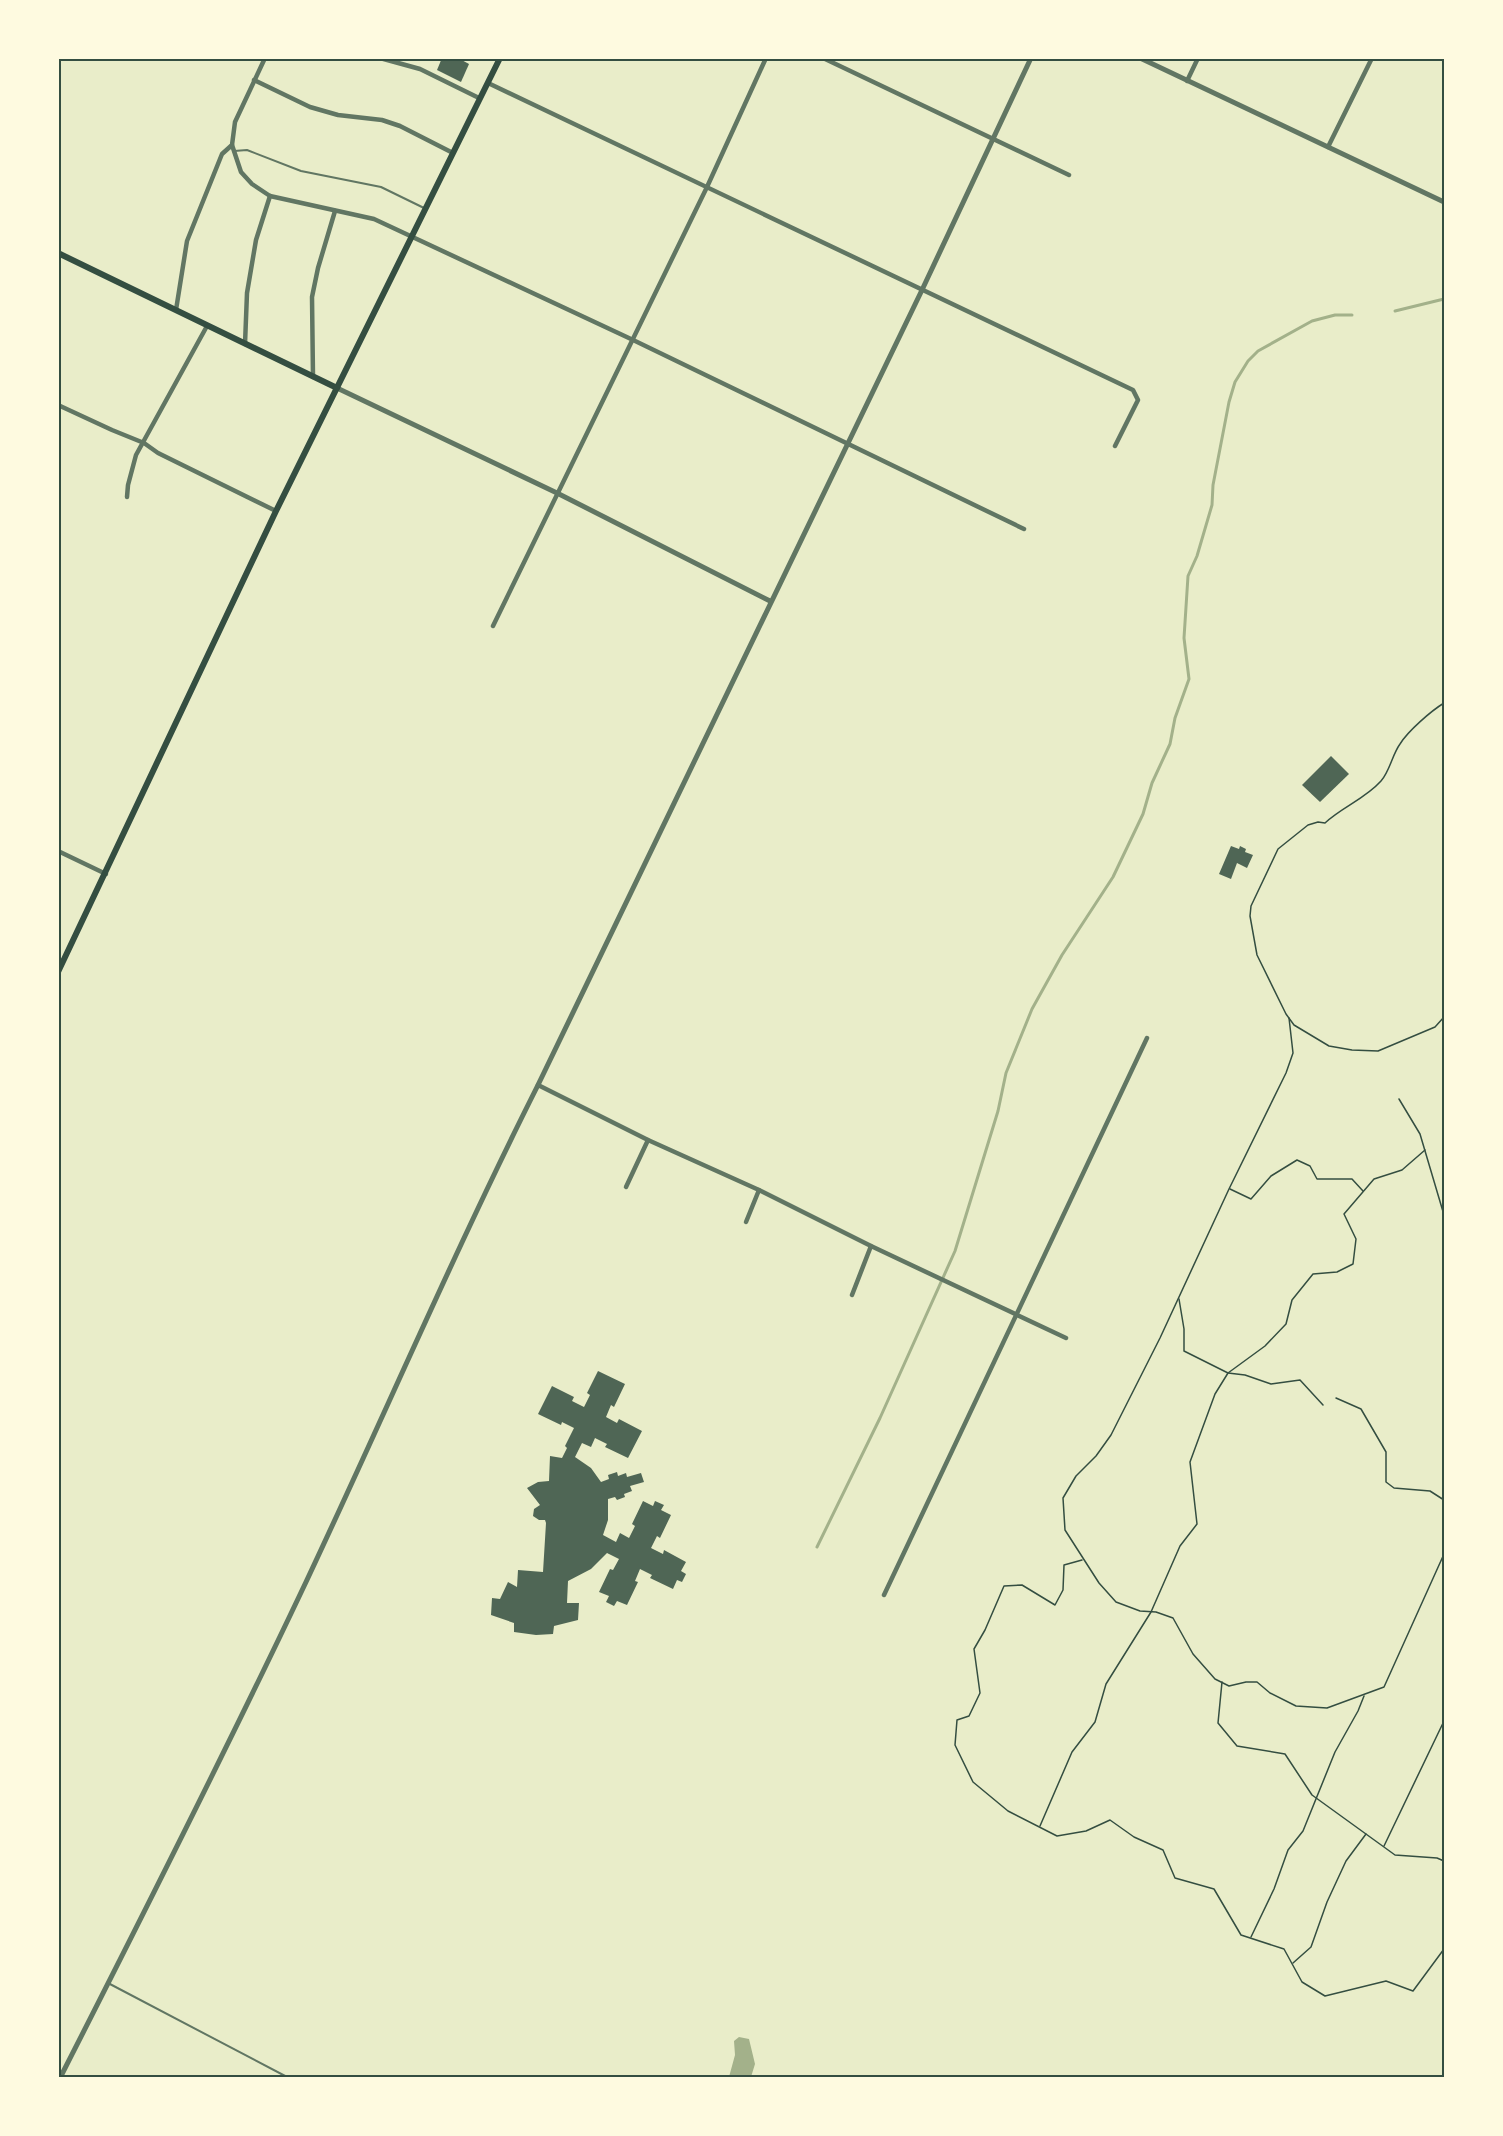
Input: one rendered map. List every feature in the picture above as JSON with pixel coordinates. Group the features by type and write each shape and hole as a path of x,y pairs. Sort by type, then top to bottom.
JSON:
{"main road":[{"path":"58,972 276,511 500,58"},
{"path":"58,254 337,388"}],"street":[{"path":"265,58 235,122 232,145 241,172 252,184 270,196 374,219 632,339 1024,529"},
{"path":"381,58 420,69 479,98"},
{"path":"493,626 707,186 766,58"},
{"path":"824,58 1069,175"},
{"path":"60,2078 209,1784 306,1582 491,1178 538,1085 1032,58"},
{"path":"1140,58 1444,202"},
{"path":"1187,81 1198,58"},
{"path":"1328,147 1372,58"},
{"path":"254,80 310,107 338,114 382,120 400,126 453,153"},
{"path":"488,83 1133,390 1138,400 1115,446"},
{"path":"176,310 187,241 222,154 232,145"},
{"path":"245,344 247,293 256,240 270,196"},
{"path":"313,377 312,297 335,211"},
{"path":"127,497 136,455 207,326"},
{"path":"337,388 557,493 770,601"},
{"path":"58,405 144,442 158,453 276,511"},
{"path":"58,851 106,874"},
{"path":"884,1596 1147,1038"},
{"path":"538,1085 648,1140 759,1190 1066,1338"},
{"path":"626,1187 648,1140"},
{"path":"746,1222 759,1190"},
{"path":"852,1295 872,1246"}],"lane":[{"path":"234,151 246,150 301,171 381,187 425,209"},
{"path":"108,1983 289,2078"}],"path":[{"path":"1444,703 1400,744 1383,779 1374,788 1355,803 1336,812 1325,823 1318,822 1308,825 1278,849 1255,897 1250,916 1257,955 1289,1018 1294,1025 1329,1046 1378,1051 1435,1027 1444,1017"},
{"path":"1289,1018 1293,1053 1287,1070 1111,1435 1096,1456 1076,1476 1062,1498 1065,1530 1099,1583 1116,1602 1140,1611 1173,1618 1193,1654 1215,1679 1229,1686 1257,1682 1270,1693 1296,1706 1327,1708 1384,1687 1444,1554"},
{"path":"1399,1099 1420,1134 1444,1215"},
{"path":"1040,1827 1072,1752 1095,1722 1106,1684 1151,1612 1180,1546 1197,1524 1190,1462 1215,1394 1228,1373 1265,1346 1286,1324 1292,1300 1313,1274 1337,1272 1353,1264 1356,1239 1344,1214 1374,1179 1402,1170 1425,1150"},
{"path":"1229,1189 1251,1199 1270,1176 1297,1160 1310,1166 1317,1179 1352,1179 1364,1191"},
{"path":"1179,1297 1184,1329 1184,1351 1228,1373 1245,1375 1271,1384 1300,1380 1323,1405"},
{"path":"1336,1398 1361,1409 1386,1452 1386,1482 1394,1488 1430,1491 1444,1500"},
{"path":"1083,1560 1064,1565 1063,1590 1055,1605 1022,1585 1004,1586 974,1649 980,1693 969,1716 957,1720 955,1745 973,1782 1008,1811 1058,1836 1086,1832 1110,1820 1134,1837 1163,1850 1174,1878 1214,1889 1241,1935 1284,1949 1302,1982 1325,1996 1386,1981 1413,1990 1444,1949"},
{"path":"1222,1682 1218,1723 1237,1746 1285,1754 1316,1798 1395,1855 1437,1858 1444,1861"},
{"path":"1250,1938 1274,1889 1288,1850 1303,1831 1335,1752 1365,1694"},
{"path":"1384,1847 1444,1721"},
{"path":"1292,1964 1311,1947 1341,1871 1366,1834"}],"shaded area":[{"path":"739,2037 749,2039 755,2064 751,2077 729,2077 735,2055 734,2041"}],"building":[{"path":"442,58 458,58 469,64 461,82 437,70"},
{"path":"1331,756 1349,774 1320,802 1302,785"},
{"path":"1231,846 1239,849 1240,846 1246,849 1245,852 1253,855 1247,868 1237,863 1231,879 1219,874"},
{"path":"598,1371 625,1384 614,1407 611,1405 606,1417 617,1423 619,1419 642,1431 628,1458 605,1447 607,1444 595,1438 591,1447 582,1443 575,1457 591,1468 601,1482 609,1479 608,1475 617,1472 618,1476 626,1473 627,1477 641,1473 644,1482 630,1486 632,1491 624,1494 625,1497 617,1500 615,1497 608,1499 608,1520 603,1535 616,1542 620,1533 629,1538 635,1526 632,1524 643,1501 653,1506 655,1501 664,1505 661,1510 671,1515 660,1538 657,1536 651,1548 663,1554 664,1550 686,1562 681,1571 686,1574 682,1582 677,1580 673,1589 650,1578 652,1575 640,1569 635,1581 638,1582 627,1605 617,1601 614,1606 606,1602 609,1596 599,1592 610,1569 613,1570 619,1559 607,1553 591,1569 568,1581 567,1603 579,1603 578,1620 554,1626 553,1634 536,1635 514,1632 514,1623 491,1615 492,1598 500,1599 508,1582 517,1587 518,1570 543,1572 546,1523 545,1520 539,1520 533,1516 534,1509 540,1505 527,1488 538,1482 549,1481 550,1456 562,1458 574,1428 562,1422 561,1425 538,1414 552,1386 574,1397 572,1401 584,1407 590,1395 587,1393"}],"waterway":[{"path":"1395,311 1444,299"},
{"path":"817,1547 880,1418 955,1251 998,1111 1006,1073 1032,1009 1062,955 1113,877 1143,814 1152,783 1170,744 1175,718 1189,679 1184,638 1188,576 1197,556 1212,505 1213,485 1235,382 1248,361 1258,351 1312,321 1335,315 1352,315"}]}
